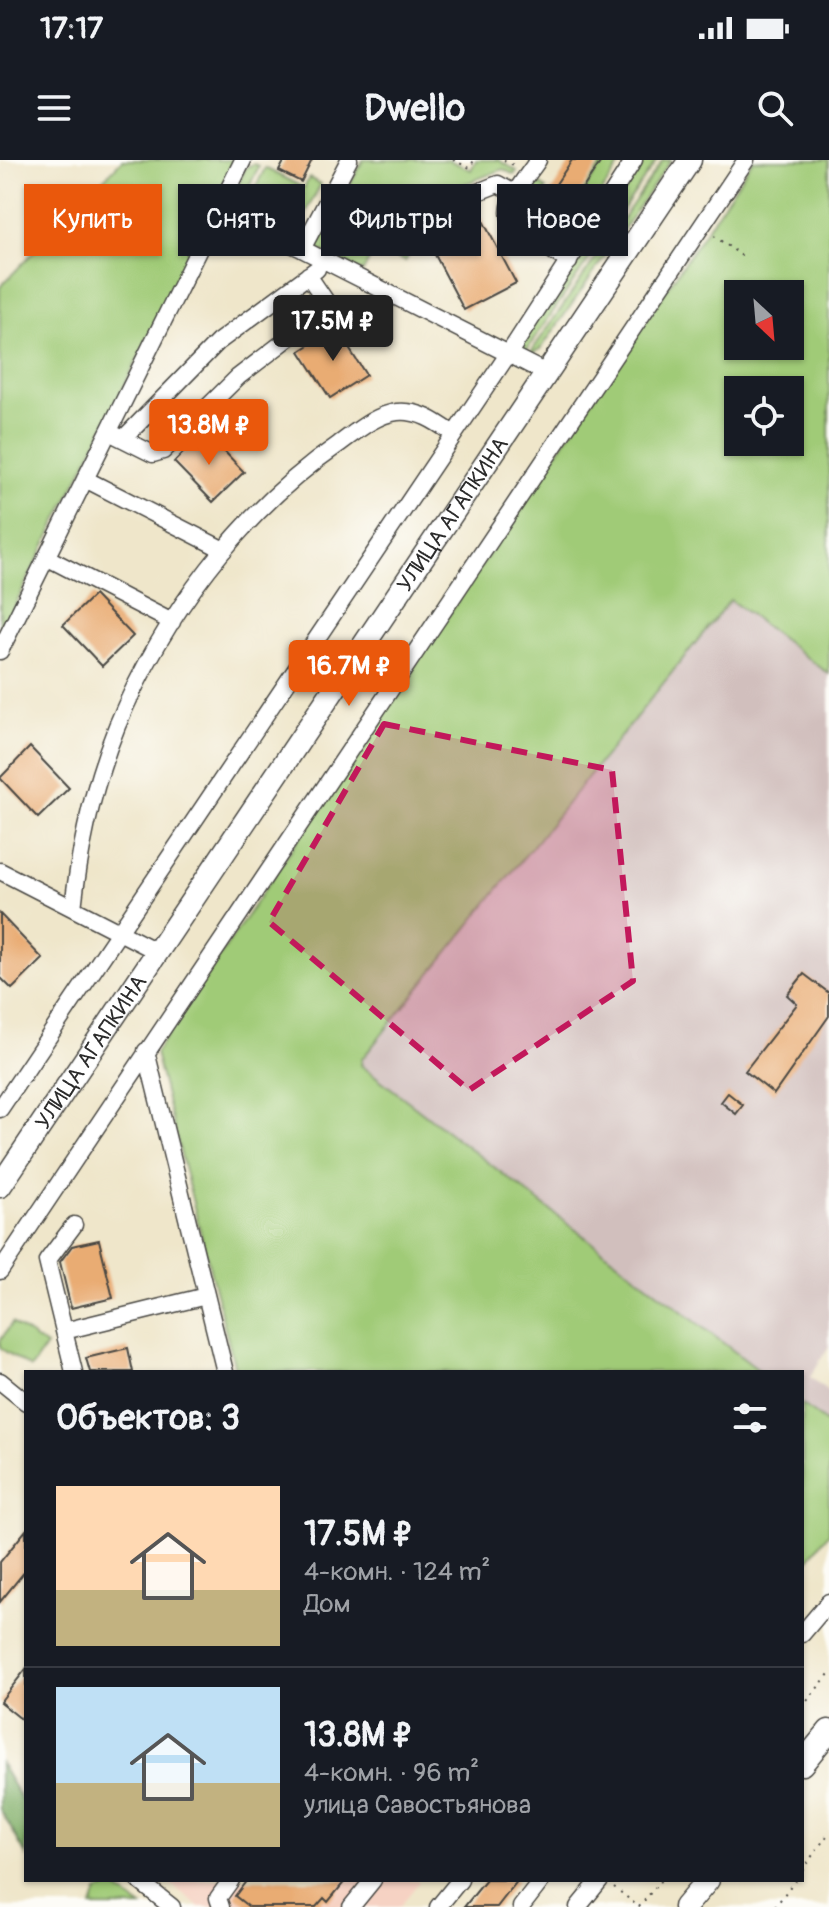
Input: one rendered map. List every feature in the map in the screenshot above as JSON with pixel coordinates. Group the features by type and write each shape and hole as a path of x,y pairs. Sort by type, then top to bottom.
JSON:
{"main road":[{"name":"УЛИЦА АГАПКИНА","path":"0,1186 690,160"},
{"path":"804,1762 829,1731"},
{"path":"685,1907 706,1882"}],"street":[{"path":"231,184 243,160"},
{"path":"336,184 349,160"},
{"path":"522,184 538,160"},
{"path":"0,1109 452,433 509,353 634,160"},
{"path":"0,1271 746,160"},
{"path":"305,243 321,212"},
{"path":"305,250 546,373"},
{"path":"0,651 85,479 116,435 197,256"},
{"path":"560,256 569,262"},
{"path":"116,435 218,342 328,262"},
{"path":"116,435 153,454 163,451 238,377 322,314 326,304 308,275"},
{"path":"73,908 79,855 102,768 135,686 172,622 224,550 298,476 377,418 397,412 417,414 452,433"},
{"path":"85,479 224,550"},
{"path":"46,557 172,622"},
{"path":"0,871 158,952"},
{"path":"146,1051 224,1370"},
{"path":"74,1225 47,1261 74,1370"},
{"path":"64,1331 206,1296"},
{"path":"0,1381 24,1400"},
{"path":"804,1632 829,1602"},
{"path":"141,1882 172,1907"},
{"path":"221,1907 218,1898 230,1882"},
{"path":"351,1907 371,1882"},
{"path":"438,1907 458,1882"},
{"path":"521,1907 540,1882"},
{"path":"578,1907 600,1882"}],"path":[{"path":"453,160 470,168 474,160"},
{"path":"504,160 519,168"},
{"path":"701,227 742,256"},
{"path":"804,1705 829,1674"},
{"path":"804,1867 829,1833"},
{"path":"605,1882 639,1907 659,1882"},
{"path":"775,1907 794,1882"}],"highlighted area":[{"path":"384,724 612,770 633,981 469,1090 269,922"}],"shaded area":[{"path":"730,599 829,674 829,1346 810,1377 829,1392 829,1424 804,1405 804,1370 758,1370 361,1066 362,1059"},
{"path":"168,1882 419,1882 399,1907 199,1907"}],"green space":[{"path":"122,160 237,160 225,184 178,184 178,256 189,256 0,635 0,287 30,256 162,256 162,184 99,184"},
{"path":"363,160 449,160 471,170 476,160 498,160 517,171 514,175 503,169 464,184 350,184"},
{"path":"605,160 623,160 607,184 589,184"},
{"path":"641,160 657,160 628,202 628,184 625,184"},
{"path":"663,160 671,160 628,223 628,211"},
{"path":"753,160 829,160 829,674 730,600 362,1059 361,1065 758,1370 235,1370 155,1053"},
{"path":"259,166 250,184 239,184 246,167"},
{"path":"265,168 296,184 257,184"},
{"path":"309,178 321,184 305,215 305,186"},
{"path":"321,227 321,251 312,244"},
{"path":"331,256 371,256 363,272"},
{"path":"393,256 408,256 405,262"},
{"path":"577,256 591,256 524,354 520,352 519,344"},
{"path":"597,256 605,256 541,349 529,355"},
{"path":"12,1323 46,1346 31,1368 0,1348 0,1341"},
{"path":"804,1406 829,1425 829,1533 804,1565"},
{"path":"0,1763 24,1804 24,1851 0,1809"},
{"path":"112,1886 142,1907 92,1907 97,1892"}],"building":[{"path":"285,160 312,160 301,182 279,171"},
{"path":"572,160 602,160 586,184 556,184"},
{"path":"481,217 497,247 497,256 502,256 516,283 464,310 436,256 481,256"},
{"path":"336,328 366,375 330,398 300,351"},
{"path":"205,431 244,472 213,502 174,462"},
{"path":"94,595 133,636 102,666 63,625"},
{"path":"30,747 69,788 38,818 0,778"},
{"path":"0,914 43,959 12,989 0,977"},
{"path":"804,974 829,993 829,1016 774,1094 745,1071 797,1004 787,995"},
{"path":"728,1093 743,1105 736,1114 721,1102"},
{"path":"99,1240 113,1298 71,1308 60,1262 72,1246"},
{"path":"128,1348 133,1370 89,1370 86,1358"},
{"path":"24,1532 24,1572 0,1602 0,1562"},
{"path":"24,1672 24,1721 0,1702"},
{"path":"246,1882 344,1882 328,1902 324,1898 316,1907 249,1907 235,1896"},
{"path":"484,1882 516,1882 497,1907 464,1907"}]}
